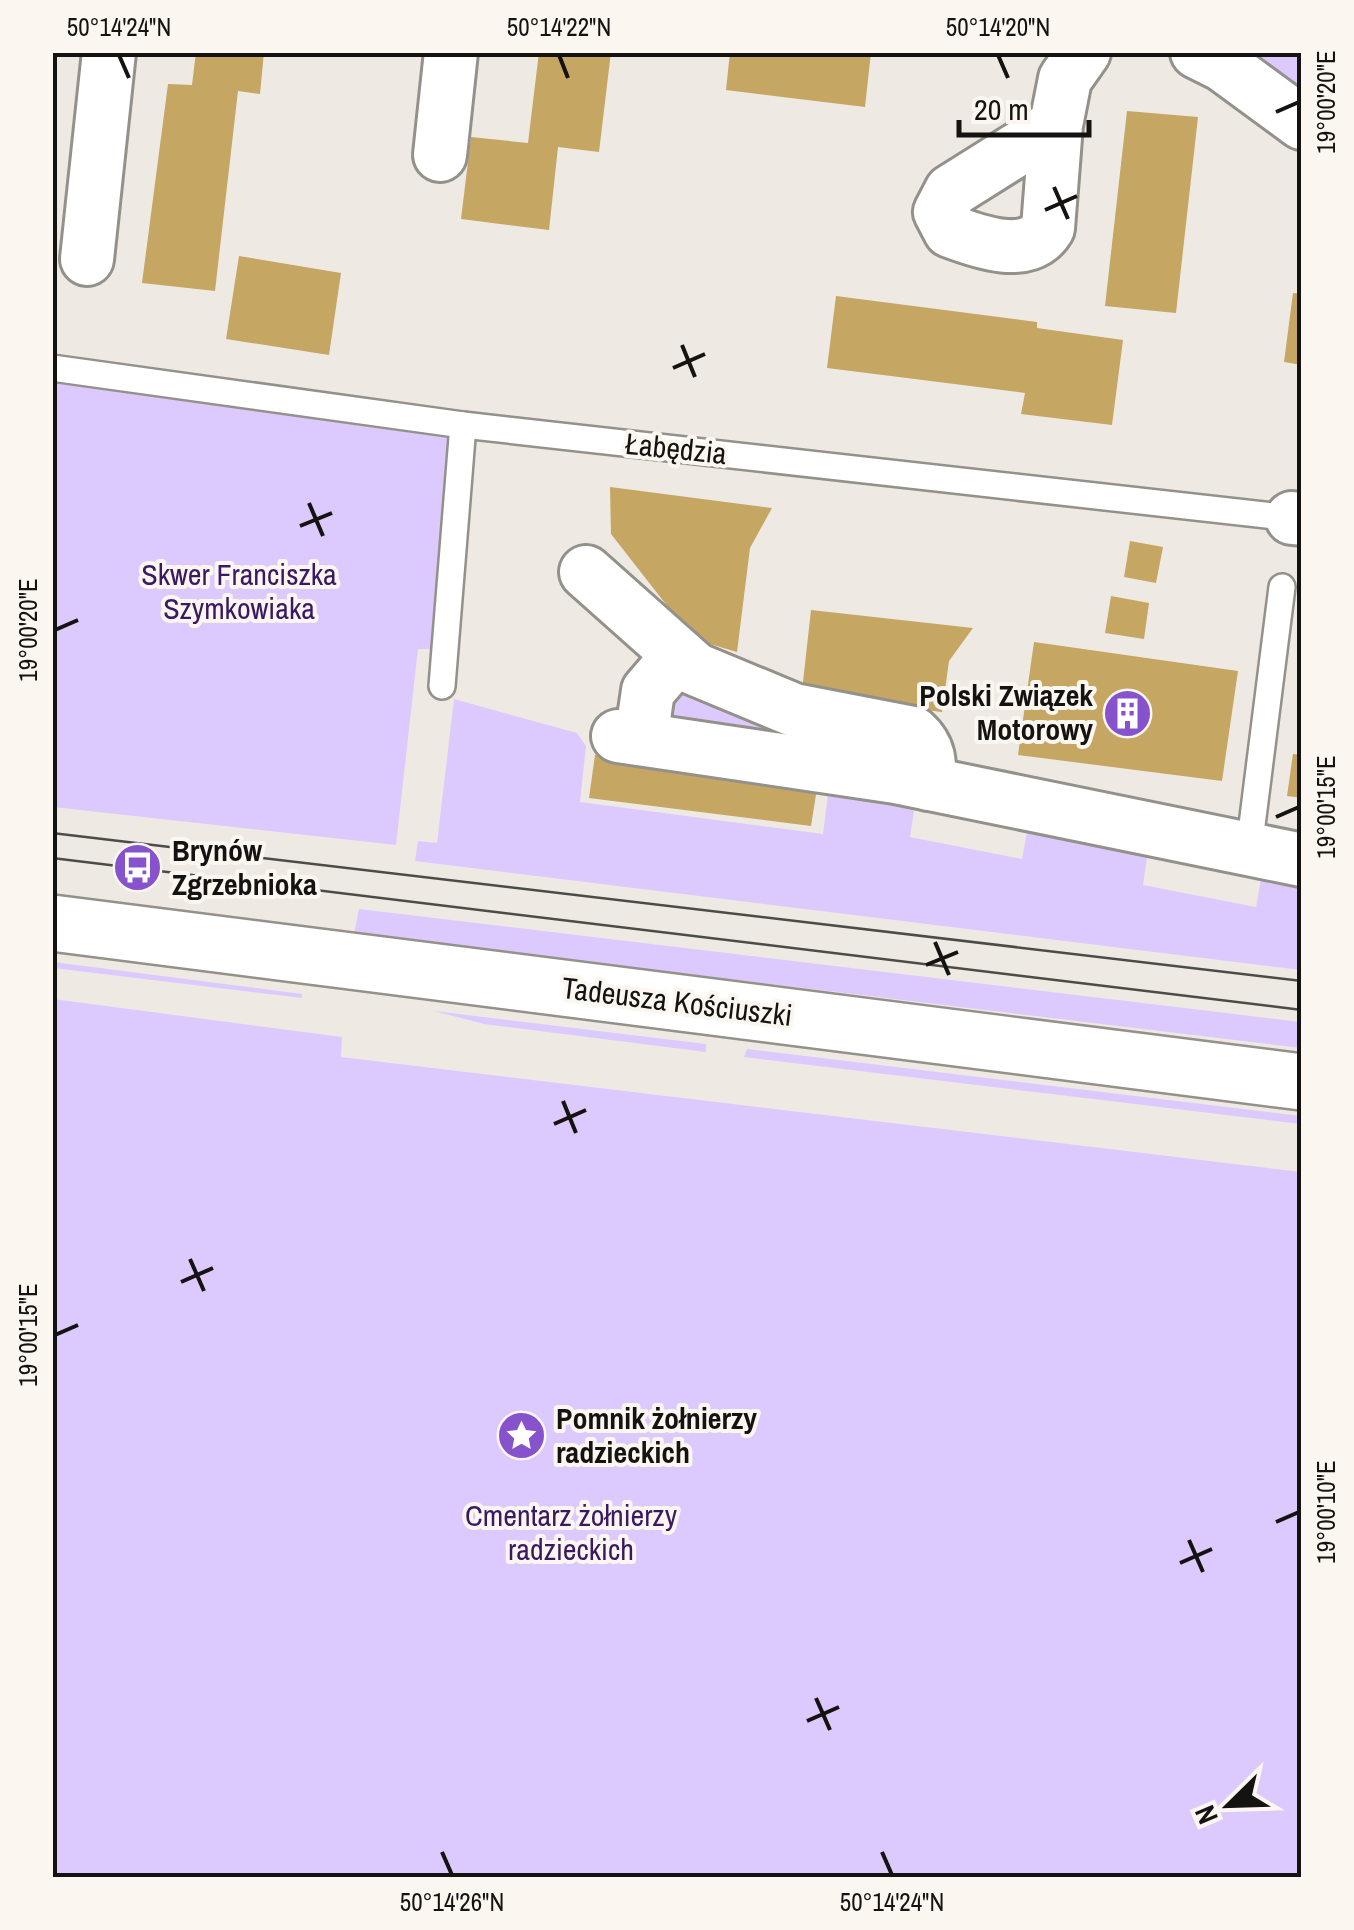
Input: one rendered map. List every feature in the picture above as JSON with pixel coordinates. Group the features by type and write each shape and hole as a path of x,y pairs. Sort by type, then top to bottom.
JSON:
{"street":[{"path":"87,259 109,52"},
{"path":"440,155 451,52"},
{"path":"1056,125 1066,79 1084,52"},
{"path":"1196,52 1223,65 1302,123"},
{"path":"586,572 696,669 794,710 913,733 923,742 930,760 929,784"},
{"path":"679,655 648,691 642,715 629,738 929,784 1302,860"},
{"name":"Tadeusza Kościuszki","path":"52,922 1302,1082"}],"lane":[{"name":"Łabędzia","path":"52,368 462,424 1297,518"},
{"path":"442,686 462,424"},
{"path":"1249,849 1282,586"}],"green space":[{"path":"1230,53 1301,53 1301,107"},
{"name":"Skwer Franciszka Szymkowiaka","path":"53,378 453,432 433,649 418,649 396,845 53,807"},
{"path":"679,687 904,749 667,721 666,706"},
{"path":"454,699 577,733 586,746 580,802 823,834 830,778 915,804 910,837 1022,859 1028,827 1148,851 1143,885 1256,907 1262,873 1301,881 1301,970 415,861 418,841 437,843"},
{"path":"359,909 1301,1022 1301,1048 354,934"},
{"path":"53,962 302,994 302,998 53,968"},
{"name":"Cmentarz żołnierzy radzieckich","path":"53,999 342,1037 341,1057 1301,1172 1301,1877 53,1877"},
{"path":"434,1011 706,1044 706,1052 484,1024"},
{"path":"747,1049 1301,1116 1301,1124 744,1057"}],"building":[{"path":"196,52 264,52 260,94 238,91 215,291 142,283 168,84 192,85"},
{"path":"539,52 611,52 599,152 558,147 549,230 461,219 471,137 528,143"},
{"path":"730,52 871,52 865,107 726,90"},
{"path":"1127,111 1198,117 1176,313 1105,306"},
{"path":"239,256 341,273 329,355 226,339"},
{"path":"1293,293 1302,294 1302,365 1284,362"},
{"path":"836,296 1037,322 1037,328 1123,340 1112,425 1021,414 1025,393 827,368"},
{"path":"610,487 772,508 750,548 737,652 693,639 611,534"},
{"path":"1130,541 1163,547 1156,583 1124,577"},
{"path":"1111,596 1149,603 1144,639 1105,633"},
{"path":"811,610 973,628 949,661 942,712 816,697 802,691"},
{"name":"Polski Związek Motorowy","path":"1034,642 1238,671 1222,781 1018,755"},
{"path":"1293,754 1302,755 1302,798 1287,796"},
{"path":"595,755 818,782 811,826 589,798"}],"tram line":[{"path":"52,833 1302,981"},
{"path":"52,858 1302,1010"}],"place":[{"name":"Polski Związek Motorowy","path":"1128,713"},
{"name":"Brynów Zgrzebnioka","path":"137,868"},
{"name":"Pomnik żołnierzy radzieckich","path":"521,1436"}]}
